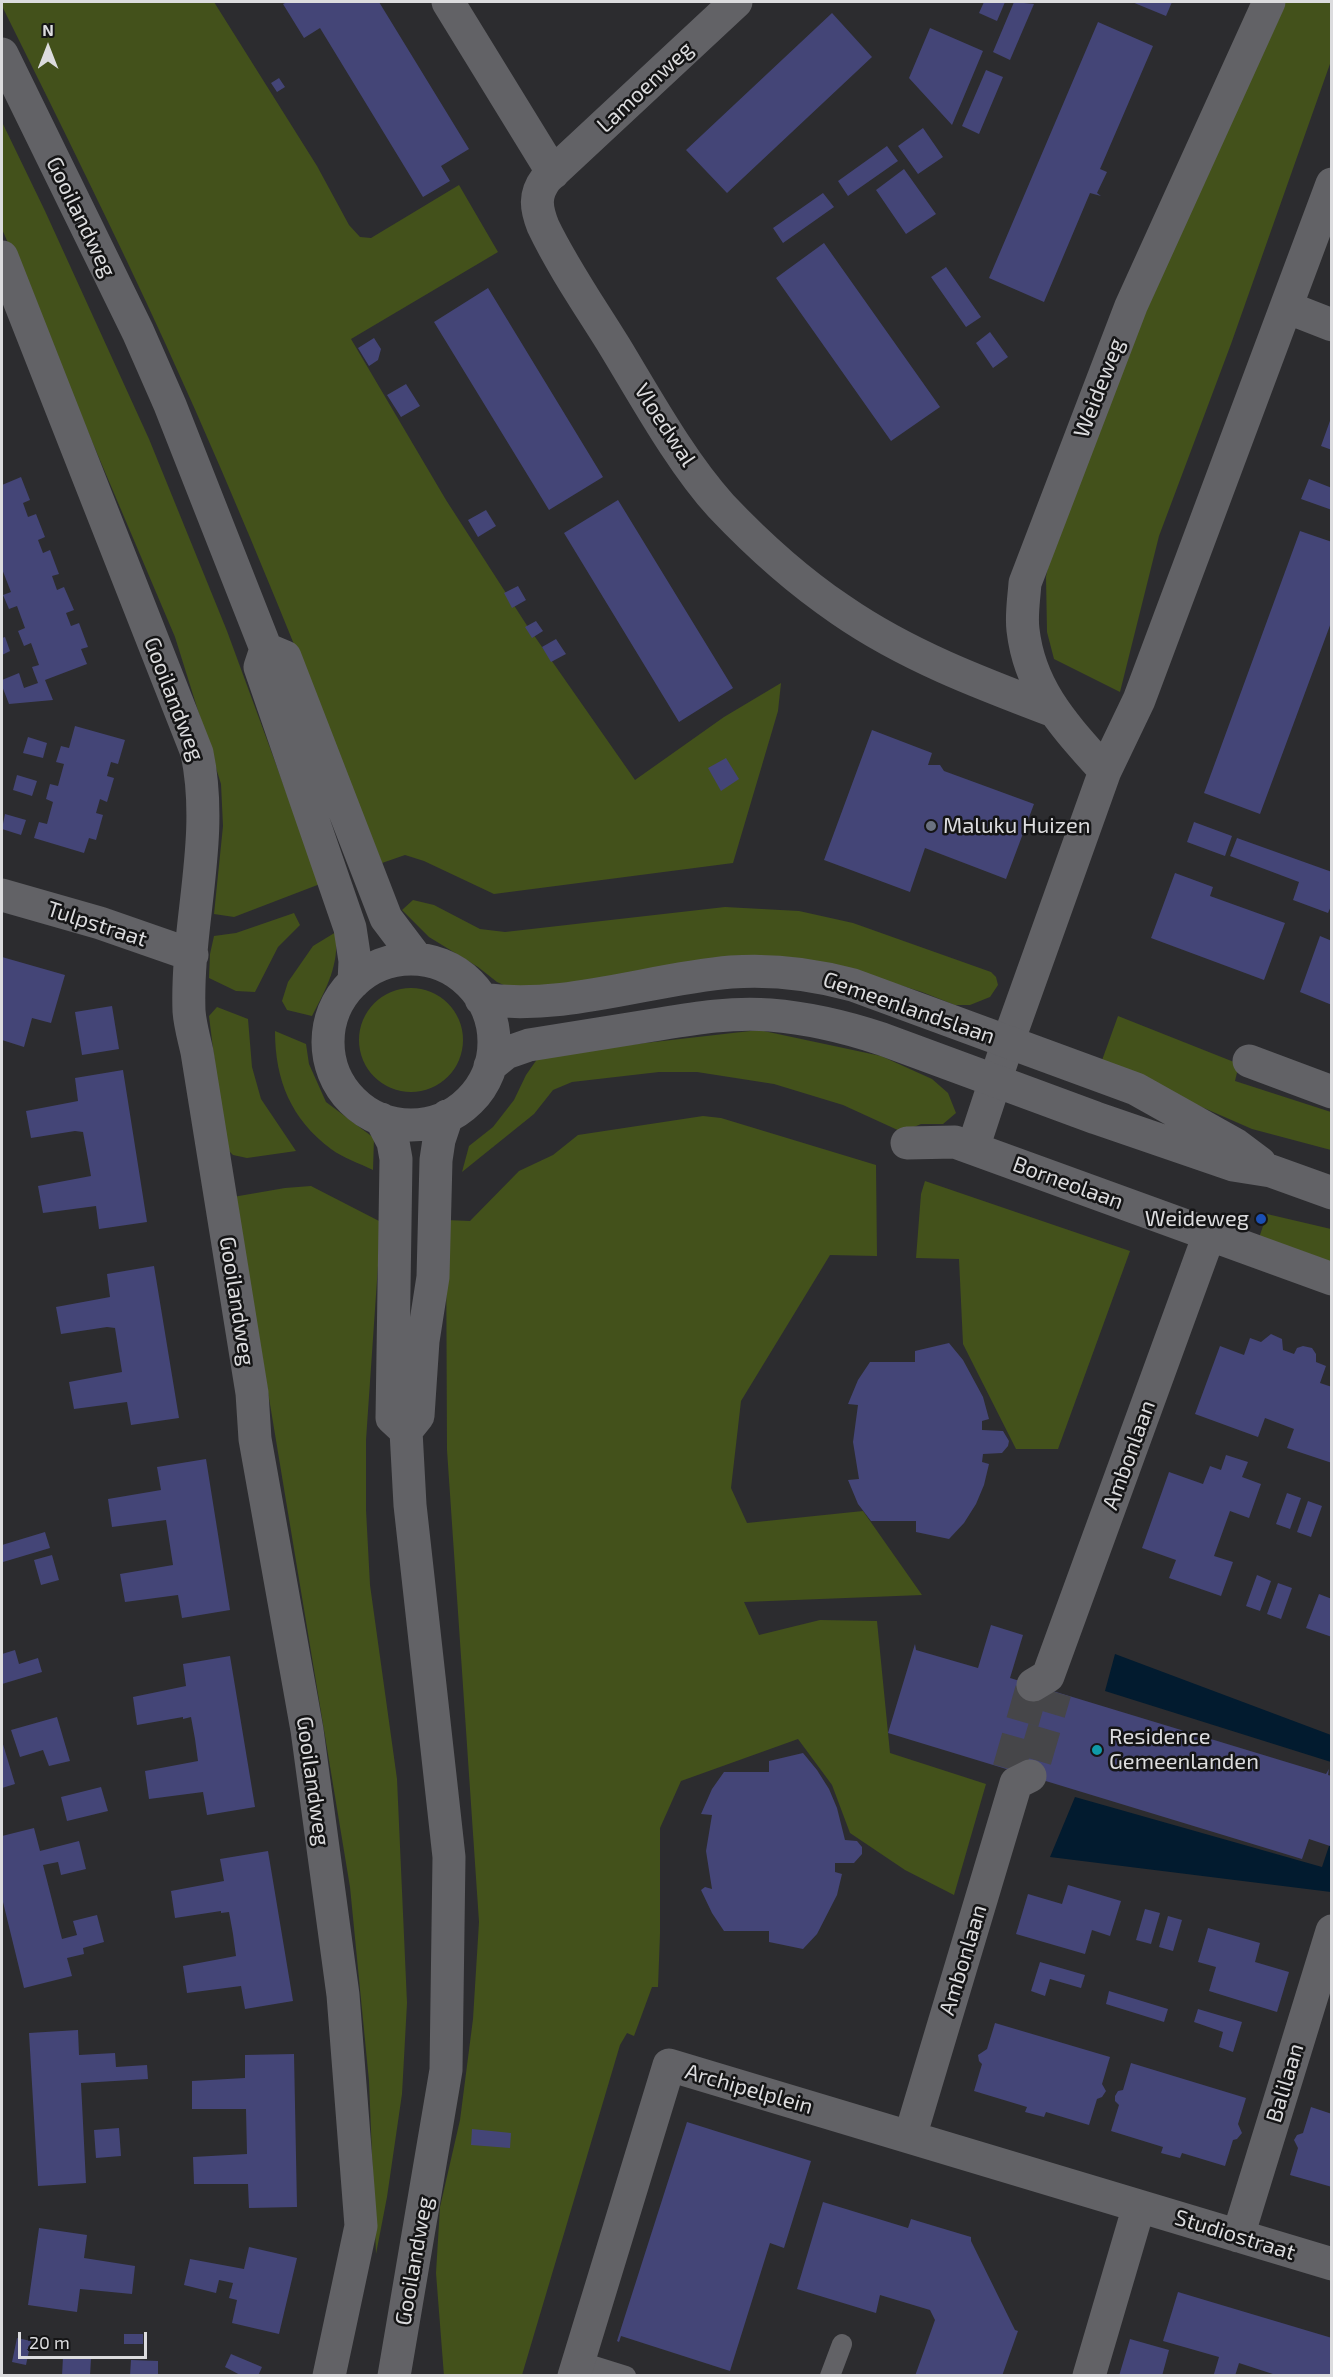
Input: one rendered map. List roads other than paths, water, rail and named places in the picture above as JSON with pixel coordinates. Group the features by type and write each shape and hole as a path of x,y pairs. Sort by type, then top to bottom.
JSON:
{"street":[{"path":"448,2 553,173"},
{"name":"Lamoenweg","path":"553,173 736,2"},
{"name":"Weideweg","path":"1105,771 1054,711 1041,691 1027,650 1023,628 1025,583 1131,306 1269,2"},
{"name":"Gooilandweg","path":"2,54 142,342 174,415 266,649 260,668 350,928 356,961 354,982"},
{"name":"Vloedwal","path":"553,173 546,179 537,195 539,216 546,233 653,410 720,505 798,578 841,610 886,637 961,675 1054,711"},
{"path":"973,1148 1008,1042 1105,771 1139,700 1332,183"},
{"name":"Gooilandweg","path":"2,257 197,753 204,799 204,825 192,955 190,1021 197,1052 252,1393 255,1439 307,1730 343,1995 361,2226 328,2376"},
{"path":"1286,307 1332,325"},
{"path":"266,649 285,657 386,918 417,959"},
{"name":"Tulpstraat","path":"2,895 100,923 192,955"},
{"path":"417,959 432,962 460,976 472,986 491,1020 494,1043 490,1066 478,1090 459,1110 447,1116 414,1125 403,1125 381,1119 365,1111 346,1094 333,1071 328,1054 330,1021 343,993 354,982 383,964 417,959"},
{"name":"Gemeenlandslaan","path":"481,999 522,1003 607,993 730,972 794,972 853,985 1136,1089 1236,1144 1271,1171"},
{"name":"Gemeenlandslaan","path":"490,1066 506,1053 529,1045 700,1018 749,1014 808,1020 848,1028 1233,1166 1271,1171 1332,1193"},
{"path":"1249,1061 1332,1092"},
{"name":"Gooilandweg","path":"394,2376 446,2070 449,1857 410,1505 406,1431 418,1416 423,1341 433,1277 436,1160 439,1140 447,1116"},
{"name":"Gooilandweg","path":"381,1119 393,1142 396,1159 392,1418 406,1431"},
{"name":"Borneolaan","path":"907,1143 956,1142 1332,1279"},
{"name":"Ambonlaan","path":"1045,1684 1209,1235"},
{"name":"Ambonlaan","path":"910,2137 1018,1776"},
{"name":"Balilaan","path":"1238,2236 1332,1931"},
{"name":"Archipelplein","path":"576,2368 669,2066 1139,2206"},
{"path":"1089,2376 1139,2206"},
{"name":"Studiostraat","path":"1139,2206 1332,2264"}],"lane":[{"path":"830,2376 842,2344"},
{"path":"576,2368 626,2376"}],"water":[{"path":"1115,1654 1331,1735 1331,1762 1105,1691"},
{"path":"1075,1797 1322,1867 1331,1840 1331,1892 1050,1857"}],"tunnel":[{"path":"1009,1769 1033,1685"},
{"path":"1035,1760 1055,1692"}],"place":[{"name":"Maluku Huizen","path":"931,826"},
{"name":"Weideweg","path":"1261,1219"},
{"name":"Residence Gemeenlanden","path":"1097,1750"}]}
